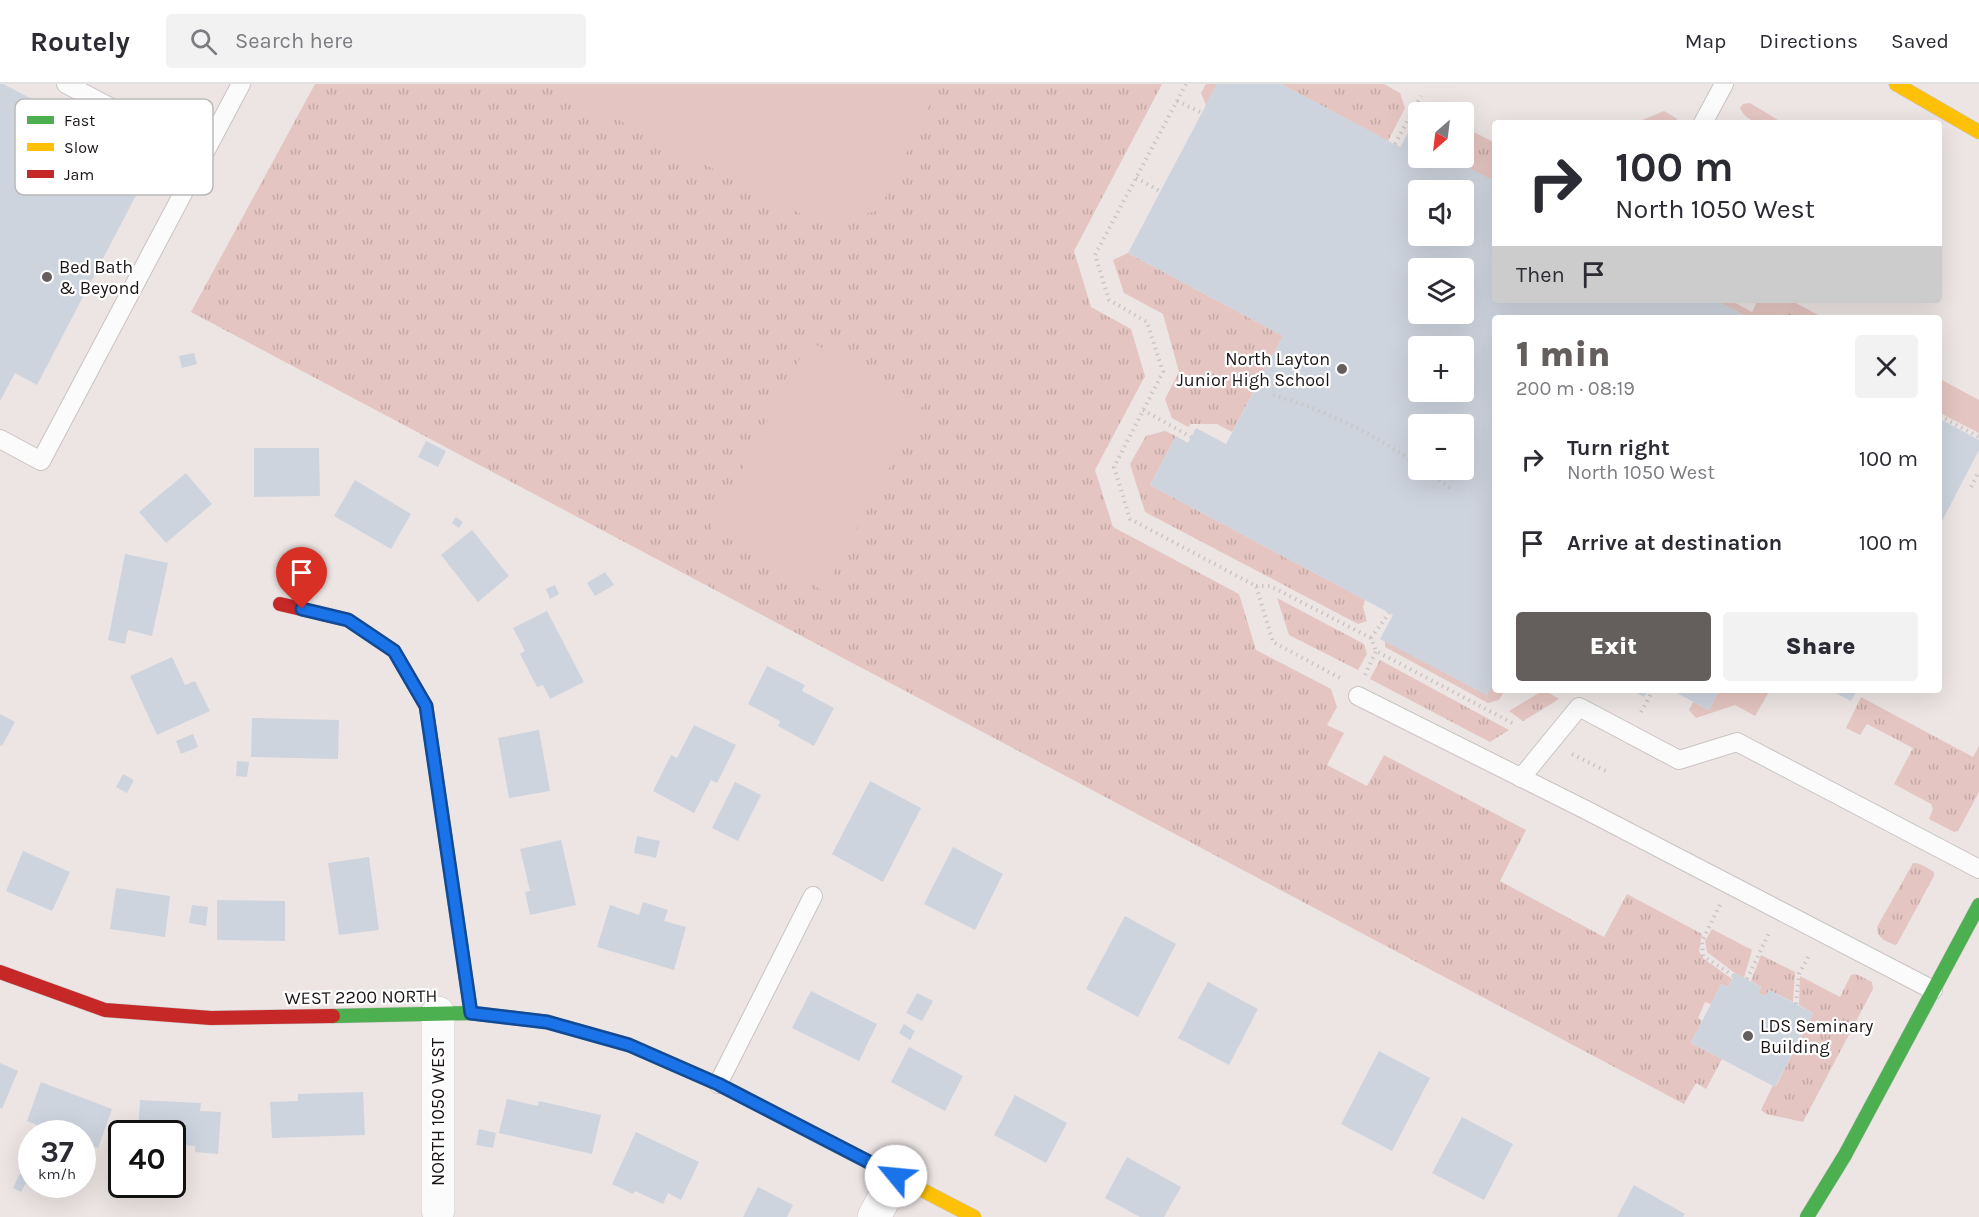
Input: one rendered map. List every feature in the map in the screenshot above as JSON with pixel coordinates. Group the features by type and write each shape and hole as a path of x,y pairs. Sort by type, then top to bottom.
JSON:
{"street":[{"path":"1896,84 1979,132"},
{"path":"280,604 348,620 394,651 426,706 471,1013"},
{"path":"1807,1217 1851,1145 1979,905"},
{"name":"WEST 2200 NORTH","path":"0,972 105,1010 211,1018 471,1013 547,1022 629,1045 718,1084 974,1217"},
{"name":"NORTH 1050 WEST","path":"438,1013 438,1210"},
{"path":"874,1217 896,1176"}],"lane":[{"path":"66,84 95,99"},
{"path":"213,137 241,84"},
{"path":"1705,120 1724,84"},
{"path":"0,439 41,461 182,195"},
{"path":"1353,689 1933,990"},
{"path":"1521,778 1579,707 1679,760 1737,742 1979,869"},
{"path":"718,1084 813,896"}],"path":[{"path":"1186,84 1095,255 1109,300 1147,321 1163,372 1114,467 1130,519 1256,586 1270,586 1371,638 1376,651 1516,725"},
{"path":"1395,144 1421,96"},
{"path":"1177,101 1202,113"},
{"path":"1136,178 1160,191"},
{"path":"1274,395 1311,406 1359,428 1408,459"},
{"path":"1143,410 1191,436"},
{"path":"1942,417 1979,437"},
{"path":"1971,487 1979,471"},
{"path":"1438,480 1450,488"},
{"path":"1256,586 1273,642 1353,689"},
{"path":"1371,638 1389,613"},
{"path":"1365,676 1376,651"},
{"path":"1641,712 1651,693"},
{"path":"1550,742 1608,772"},
{"path":"1706,931 1702,941 1703,956 1734,976"},
{"path":"1748,979 1758,953"},
{"path":"1796,1004 1799,974"}],"green space":[{"path":"315,84 1162,84 1074,251 1091,307 1131,329 1145,376 1095,470 1113,527 1239,594 1256,650 1331,689 1337,707 1327,725 1344,733 1327,765 1367,786 1384,755 1526,830 1500,881 1604,937 1627,894 1702,934 1699,951 1704,959 1732,979 1728,987 1721,984 1711,1004 1705,1002 1698,1018 1702,1021 1691,1043 1722,1059 1706,1089 1696,1083 1684,1104 191,312"},
{"path":"549,84 940,84 879,210 824,226"},
{"path":"1206,84 1217,84 1206,105 1201,93"},
{"path":"1281,84 1384,84 1400,93 1405,108 1388,141"},
{"path":"1750,103 1778,120 1751,120 1740,108 1743,104"},
{"path":"1664,111 1677,120 1642,120"},
{"path":"1474,132 1492,141 1492,180 1468,168 1474,168"},
{"path":"1128,253 1283,336 1232,432 1217,424 1191,424 1188,427 1172,418 1165,399 1179,372 1163,314 1124,293 1113,260"},
{"path":"1722,303 1736,303 1752,312 1756,303 1787,303 1781,315 1744,315"},
{"path":"1787,303 1796,303 1818,315 1781,315"},
{"path":"809,341 923,404 824,591 711,529"},
{"path":"1942,380 1979,400 1979,433 1942,414"},
{"path":"1165,431 1176,436 1150,485 1365,600 1363,607 1367,621 1358,624 1145,512 1130,464 1146,436"},
{"path":"1277,598 1364,644 1367,654 1358,670 1289,635"},
{"path":"1385,641 1487,695 1492,685 1492,693 1503,693 1499,700 1488,703 1385,647"},
{"path":"1380,660 1509,730 1490,742 1370,679"},
{"path":"1539,693 1549,693 1559,699 1523,721 1509,711"},
{"path":"1718,693 1768,693 1755,716 1735,705 1696,718 1689,710 1693,702 1709,710"},
{"path":"1861,697 1973,757 1979,746 1979,792 1958,831 1954,832 1929,819 1933,809 1931,804 1894,784 1913,748 1867,724 1860,735 1846,728"},
{"path":"1913,863 1934,872 1934,876 1895,945 1880,936 1877,927"},
{"path":"1712,929 1752,950 1744,978 1707,952 1705,941"},
{"path":"1761,955 1795,972 1793,1002 1769,990 1766,996 1758,993 1761,987 1751,981"},
{"path":"1856,974 1872,982 1873,989 1803,1122 1766,1114 1761,1110 1773,1085 1776,1086 1813,1013 1799,1005 1800,976 1840,997 1851,975"}],"building":[{"name":"Bed Bath & Beyond","path":"0,84 3,84 32,99 15,99 15,195 136,195 37,385 15,373 0,401"},
{"name":"North Layton Junior High School","path":"1217,84 1281,84 1400,147 1408,136 1408,168 1469,168 1492,180 1492,303 1722,303 1744,315 1492,315 1492,686 1487,695 1380,639 1393,615 1150,485 1176,436 1188,443 1196,428 1226,444 1283,336 1128,253"},
{"path":"194,353 197,364 182,368 179,356"},
{"path":"1942,420 1979,440 1979,450 1942,521"},
{"path":"426,441 446,451 438,467 418,457"},
{"path":"254,448 319,448 320,496 254,497"},
{"path":"186,473 212,504 166,543 139,512"},
{"path":"355,480 411,514 391,549 334,516"},
{"path":"456,517 463,522 459,528 452,523"},
{"path":"472,530 509,576 478,602 441,555"},
{"path":"125,554 168,563 152,636 128,630 125,644 108,640"},
{"path":"605,572 614,585 595,596 587,583"},
{"path":"555,585 559,594 550,599 546,589"},
{"path":"547,611 584,682 550,699 543,685 537,687 520,654 525,651 513,628"},
{"path":"172,657 185,685 195,681 210,711 157,735 130,676"},
{"path":"767,666 805,685 802,691 834,708 814,746 778,726 780,721 748,704"},
{"path":"1677,693 1718,693 1709,710"},
{"path":"1836,693 1855,693 1851,701"},
{"path":"0,714 15,722 2,746 0,745"},
{"path":"252,718 339,720 338,759 251,757"},
{"path":"694,725 736,745 717,783 711,780 694,813 653,791 671,755 677,758"},
{"path":"539,730 550,791 509,798 498,738"},
{"path":"193,734 198,747 181,754 176,741"},
{"path":"237,761 249,762 247,777 236,776"},
{"path":"123,774 134,780 127,793 116,787"},
{"path":"870,781 921,808 883,882 832,854"},
{"path":"735,782 761,795 738,841 712,828"},
{"path":"637,836 660,841 656,858 634,853"},
{"path":"561,840 576,905 530,915 525,892 530,891 520,849"},
{"path":"953,847 1003,874 975,930 924,904"},
{"path":"23,851 70,872 52,911 6,891"},
{"path":"369,857 379,930 339,935 328,863"},
{"path":"116,888 170,896 165,937 110,929"},
{"path":"217,900 285,901 285,941 217,940"},
{"path":"643,902 668,910 664,921 686,927 674,970 597,947 610,905 639,915"},
{"path":"192,905 208,907 206,926 189,923"},
{"path":"1125,916 1176,944 1138,1017 1086,989"},
{"name":"LDS Seminary Building","path":"1735,973 1761,987 1758,993 1766,996 1769,990 1813,1013 1775,1087 1691,1043 1721,984 1728,987"},
{"path":"1208,982 1258,1009 1229,1065 1178,1038"},
{"path":"811,991 877,1024 859,1061 792,1028"},
{"path":"917,993 933,1001 922,1021 906,1013"},
{"path":"904,1024 915,1031 910,1040 899,1033"},
{"path":"909,1047 963,1076 945,1111 891,1082"},
{"path":"1379,1051 1430,1078 1392,1151 1341,1124"},
{"path":"0,1063 18,1071 2,1109 0,1108"},
{"path":"41,1082 112,1109 98,1148 96,1147 96,1120 27,1120"},
{"path":"363,1092 365,1135 272,1138 270,1102 298,1101 298,1094"},
{"path":"1015,1095 1067,1123 1046,1163 994,1135"},
{"path":"507,1099 538,1106 539,1101 601,1115 592,1154 499,1133"},
{"path":"140,1100 201,1103 200,1111 221,1112 218,1154 195,1152 195,1146 186,1145 186,1120 139,1120"},
{"path":"1462,1117 1513,1144 1484,1200 1432,1173"},
{"path":"479,1129 496,1133 493,1148 476,1145"},
{"path":"636,1132 699,1162 681,1200 668,1193 663,1204 635,1191 633,1194 612,1184"},
{"path":"1127,1157 1181,1187 1164,1217 1140,1217 1105,1198"},
{"path":"18,1177 18,1190 13,1188"},
{"path":"1634,1185 1685,1214 1683,1217 1617,1217"},
{"path":"758,1187 793,1205 787,1217 743,1217"}],"traffic: fast":[{"path":"436,773 471,1013"},
{"path":"1807,1217 1845,1155 1979,905"},
{"path":"333,1016 471,1013 547,1022 590,1034"}],"traffic: slow":[{"path":"1896,84 1979,132"},
{"path":"590,1034 629,1045 718,1084 974,1217"}],"traffic: jam":[{"path":"280,604 348,620 394,651 426,706 436,773"},
{"path":"0,972 105,1010 211,1018 333,1016"}],"place":[{"name":"Bed Bath & Beyond","path":"47,277"},
{"name":"North Layton Junior High School","path":"1342,369"},
{"name":"LDS Seminary Building","path":"1748,1036"}],"route":[{"path":"302,609 348,620 394,651 426,706 471,1013 547,1022 629,1045 718,1084 896,1176"}]}
